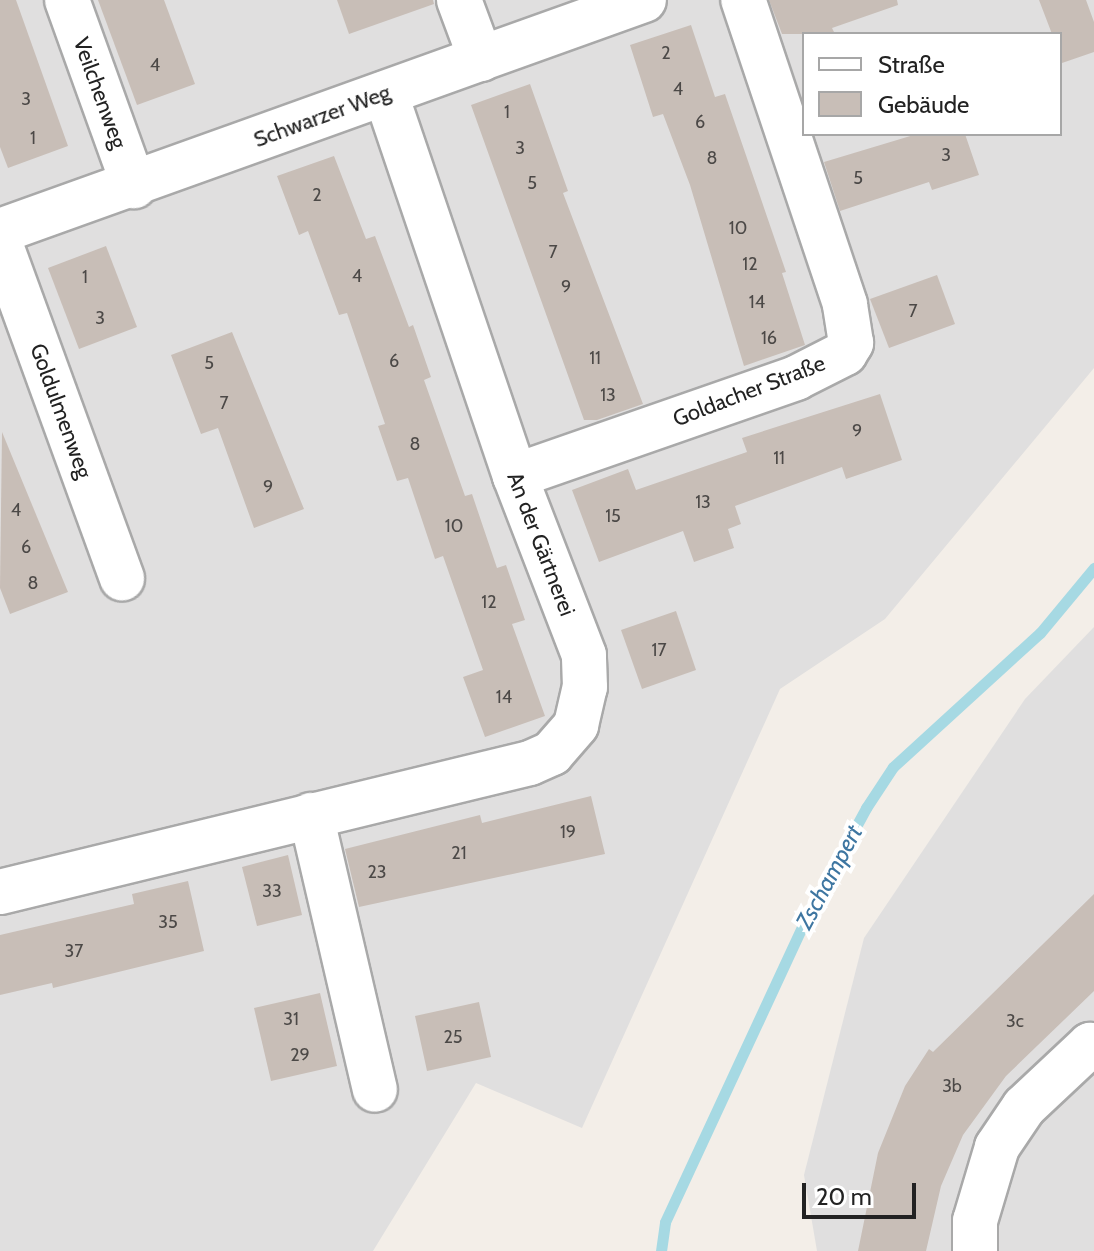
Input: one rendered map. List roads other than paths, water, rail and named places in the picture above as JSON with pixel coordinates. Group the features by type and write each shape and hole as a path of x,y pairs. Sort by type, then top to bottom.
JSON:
{"street":[{"name":"Veilchenweg","path":"67,0 134,186"},
{"path":"459,0 481,59"},
{"name":"Schwarzer Weg","path":"0,231 134,186 644,0"},
{"name":"Goldacher Straße","path":"515,476 796,378 845,353 851,343 845,304 794,121 743,0"},
{"name":"An der Gärtnerei","path":"0,892 530,763 552,753 576,725 585,687 584,655 515,476 385,93"},
{"name":"Goldulmenweg","path":"0,243 122,578"},
{"path":"311,815 375,1090"},
{"path":"975,1251 975,1221 997,1147 1024,1107 1090,1045 1094,1049"}],"waterway":[{"name":"Zschampert","path":"661,1251 665,1222 805,920 866,808 893,767 1040,633 1094,568"}]}
